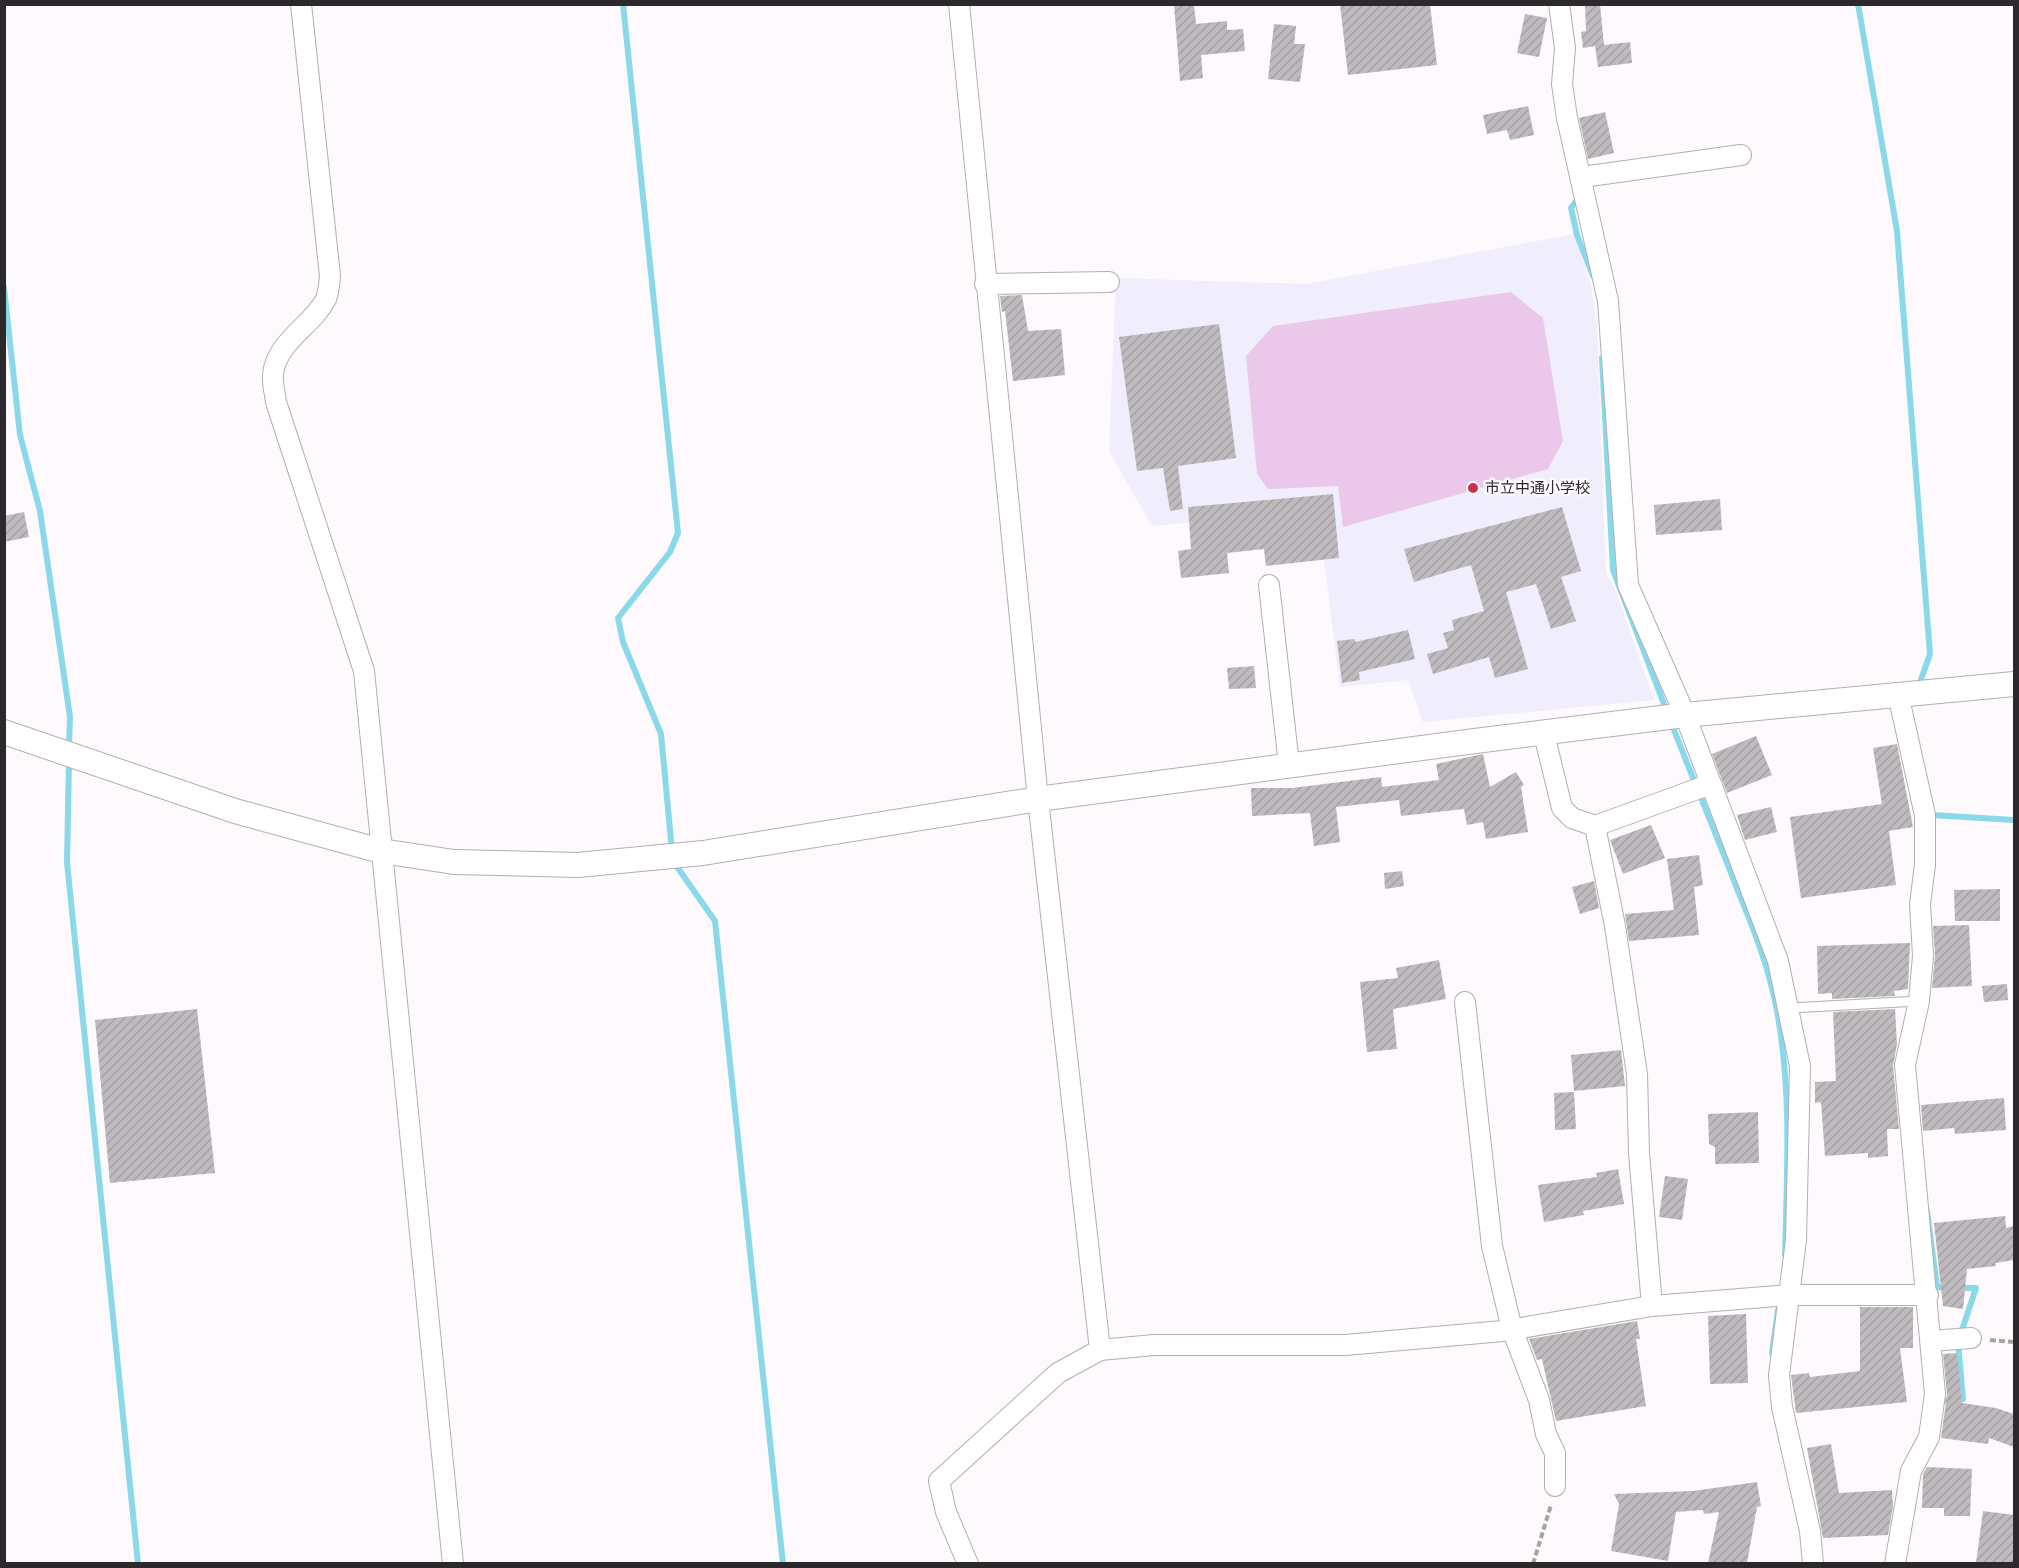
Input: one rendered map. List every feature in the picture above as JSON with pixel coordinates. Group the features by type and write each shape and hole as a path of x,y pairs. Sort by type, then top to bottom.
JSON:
{"street":[{"path":"302,4 330,276 327,296 316,314 290,339 279,355 273,374 276,402 364,671 453,1563"},
{"path":"959,4 985,284 1038,799 1100,1350"},
{"path":"1558,4 1565,48 1562,84 1566,118 1582,177 1608,300 1625,568 1628,585 1685,715 1778,961 1790,1008 1801,1087 1796,1240 1790,1295 1782,1336 1780,1386 1782,1407 1810,1531 1813,1563"},
{"path":"1582,177 1741,155"},
{"path":"985,284 1109,282"},
{"path":"1269,585 1289,765"},
{"path":"4,732 235,811 381,851 454,862 578,865 703,853 1038,799 1685,715 2014,684"},
{"path":"1895,1563 1911,1471 1929,1437 1934,1419 1935,1394 1928,1295 1905,1065 1919,1001 1923,956 1920,904 1925,865 1926,815 1911,693"},
{"path":"1544,734 1562,808 1572,818 1595,826 1710,784"},
{"path":"1595,826 1615,926 1637,1074 1639,1153 1652,1306"},
{"path":"1465,1002 1492,1246 1512,1329 1539,1400 1546,1434 1555,1453 1555,1486"},
{"path":"968,1563 946,1512 939,1481 1058,1373 1100,1350 1154,1345 1345,1345 1512,1329 1652,1306 1790,1295 1928,1295"},
{"path":"1931,1341 1971,1338"}],"lane":[{"path":"1790,1008 1919,1001"}],"path":[{"path":"1971,1338 2014,1342"},
{"path":"1533,1563 1550,1515 1555,1486"}],"shaded area":[{"path":"1574,234 1591,285 1597,328 1606,573 1615,589 1654,700 1423,722 1408,680 1340,687 1318,511 1152,526 1109,451 1116,278 1306,284"},
{"path":"1511,292 1543,318 1563,441 1548,469 1343,527 1338,486 1268,489 1257,474 1246,356 1273,326"}],"building":[{"path":"1174,4 1194,4 1196,24 1227,21 1227,30 1243,29 1245,51 1201,55 1203,78 1180,81"},
{"path":"1340,4 1430,4 1437,65 1348,75"},
{"path":"1585,4 1600,4 1604,45 1630,42 1632,63 1598,67 1595,46 1583,48 1581,32 1586,31"},
{"path":"1525,14 1547,18 1539,57 1517,53"},
{"path":"1274,24 1296,26 1294,44 1305,44 1300,82 1268,79"},
{"path":"1528,106 1534,135 1510,140 1507,130 1487,134 1483,115"},
{"path":"1605,112 1614,153 1588,159 1579,118"},
{"path":"1022,295 1028,331 1061,329 1065,375 1013,381 1005,311 1002,312 1000,296"},
{"path":"1219,324 1236,458 1178,466 1183,509 1170,511 1163,468 1137,471 1119,337"},
{"path":"1333,494 1339,558 1266,566 1264,549 1227,553 1229,573 1181,578 1178,551 1191,549 1188,507"},
{"path":"1720,499 1722,530 1656,535 1654,505"},
{"path":"1562,507 1581,571 1561,577 1576,621 1551,629 1536,584 1506,592 1528,669 1495,678 1489,657 1433,674 1427,654 1448,648 1443,633 1454,630 1452,620 1484,611 1471,565 1414,582 1404,549"},
{"path":"24,512 29,537 4,542 4,516"},
{"path":"1408,630 1415,659 1359,672 1360,680 1342,683 1337,641 1355,639 1355,642"},
{"path":"1254,666 1256,688 1229,689 1227,668"},
{"path":"1756,736 1772,775 1727,793 1712,754"},
{"path":"1897,744 1913,827 1889,831 1896,885 1801,898 1790,817 1882,804 1873,748"},
{"path":"1483,754 1490,787 1516,772 1524,785 1521,787 1528,832 1486,839 1483,822 1467,825 1464,809 1401,816 1399,800 1336,807 1340,842 1314,846 1310,813 1252,816 1251,788 1292,788 1381,777 1382,787 1439,780 1436,764"},
{"path":"1771,807 1777,832 1745,840 1737,815"},
{"path":"1651,825 1665,858 1623,874 1610,840"},
{"path":"1699,855 1703,885 1694,887 1699,935 1629,941 1625,914 1674,910 1667,859"},
{"path":"1402,871 1404,886 1385,889 1384,873"},
{"path":"1594,881 1599,908 1580,914 1572,887"},
{"path":"2000,889 2000,921 1955,921 1954,890"},
{"path":"1969,925 1972,986 1932,988 1935,955 1933,926"},
{"path":"1910,943 1908,989 1894,991 1895,996 1832,999 1832,993 1818,994 1817,946"},
{"path":"1439,960 1446,999 1393,1009 1397,1049 1367,1052 1360,982 1398,978 1396,968"},
{"path":"2007,984 2008,1000 1984,1002 1982,986"},
{"path":"197,1009 215,1173 110,1183 95,1020"},
{"path":"1895,1009 1897,1044 1893,1066 1899,1129 1887,1129 1888,1156 1868,1158 1868,1153 1825,1156 1821,1102 1815,1103 1815,1082 1836,1081 1833,1012"},
{"path":"1621,1050 1625,1086 1574,1091 1571,1055"},
{"path":"1574,1092 1576,1129 1555,1130 1554,1093"},
{"path":"2004,1098 2006,1130 1955,1134 1954,1128 1923,1131 1921,1105"},
{"path":"1758,1112 1759,1163 1715,1164 1715,1147 1709,1144 1708,1114"},
{"path":"1618,1169 1624,1204 1583,1211 1584,1215 1544,1222 1538,1185 1597,1177 1596,1173"},
{"path":"1665,1176 1688,1179 1682,1220 1659,1217"},
{"path":"2005,1216 2006,1228 2014,1226 2014,1260 1995,1263 1996,1266 1967,1269 1963,1309 1943,1306 1934,1223"},
{"path":"1860,1307 1913,1307 1913,1348 1900,1348 1907,1402 1796,1413 1791,1375 1809,1373 1810,1377 1860,1371"},
{"path":"1746,1314 1748,1383 1710,1384 1708,1316"},
{"path":"1637,1321 1640,1339 1636,1339 1646,1406 1556,1421 1542,1359 1537,1360 1529,1339"},
{"path":"1957,1353 1962,1403 1996,1408 2014,1414 2014,1447 1989,1438 1988,1444 1941,1438 1947,1395 1943,1354"},
{"path":"1831,1444 1839,1493 1892,1490 1893,1506 1888,1535 1823,1538 1807,1448"},
{"path":"1927,1467 1972,1469 1970,1516 1944,1516 1944,1508 1922,1508 1923,1474"},
{"path":"1757,1482 1761,1506 1757,1507 1747,1563 1708,1563 1719,1512 1704,1514 1703,1510 1676,1512 1668,1561 1611,1551 1619,1504 1614,1494 1693,1491"},
{"path":"1983,1511 2014,1515 2014,1563 1976,1563"}],"waterway":[{"path":"623,4 678,533 670,552 618,618 623,642 661,734 672,851"},
{"path":"1858,4 1897,231 1930,654 1918,688"},
{"path":"1579,197 1571,208 1577,235 1593,276"},
{"path":"4,287 20,435 40,511 70,717 69,747"},
{"path":"1602,358 1613,570 1667,712"},
{"path":"1671,722 1754,932 1774,995 1782,1041 1787,1102 1785,1255"},
{"path":"69,761 67,862 138,1564"},
{"path":"1932,815 2014,820"},
{"path":"673,861 715,921 783,1564"},
{"path":"1927,1211 1937,1287 1949,1288"},
{"path":"1940,1404 1941,1401 1963,1399 1958,1342 1976,1288 1959,1288"},
{"path":"1772,1353 1778,1310"}],"place":[{"name":"市立中通小学校","path":"1473,488"}]}
